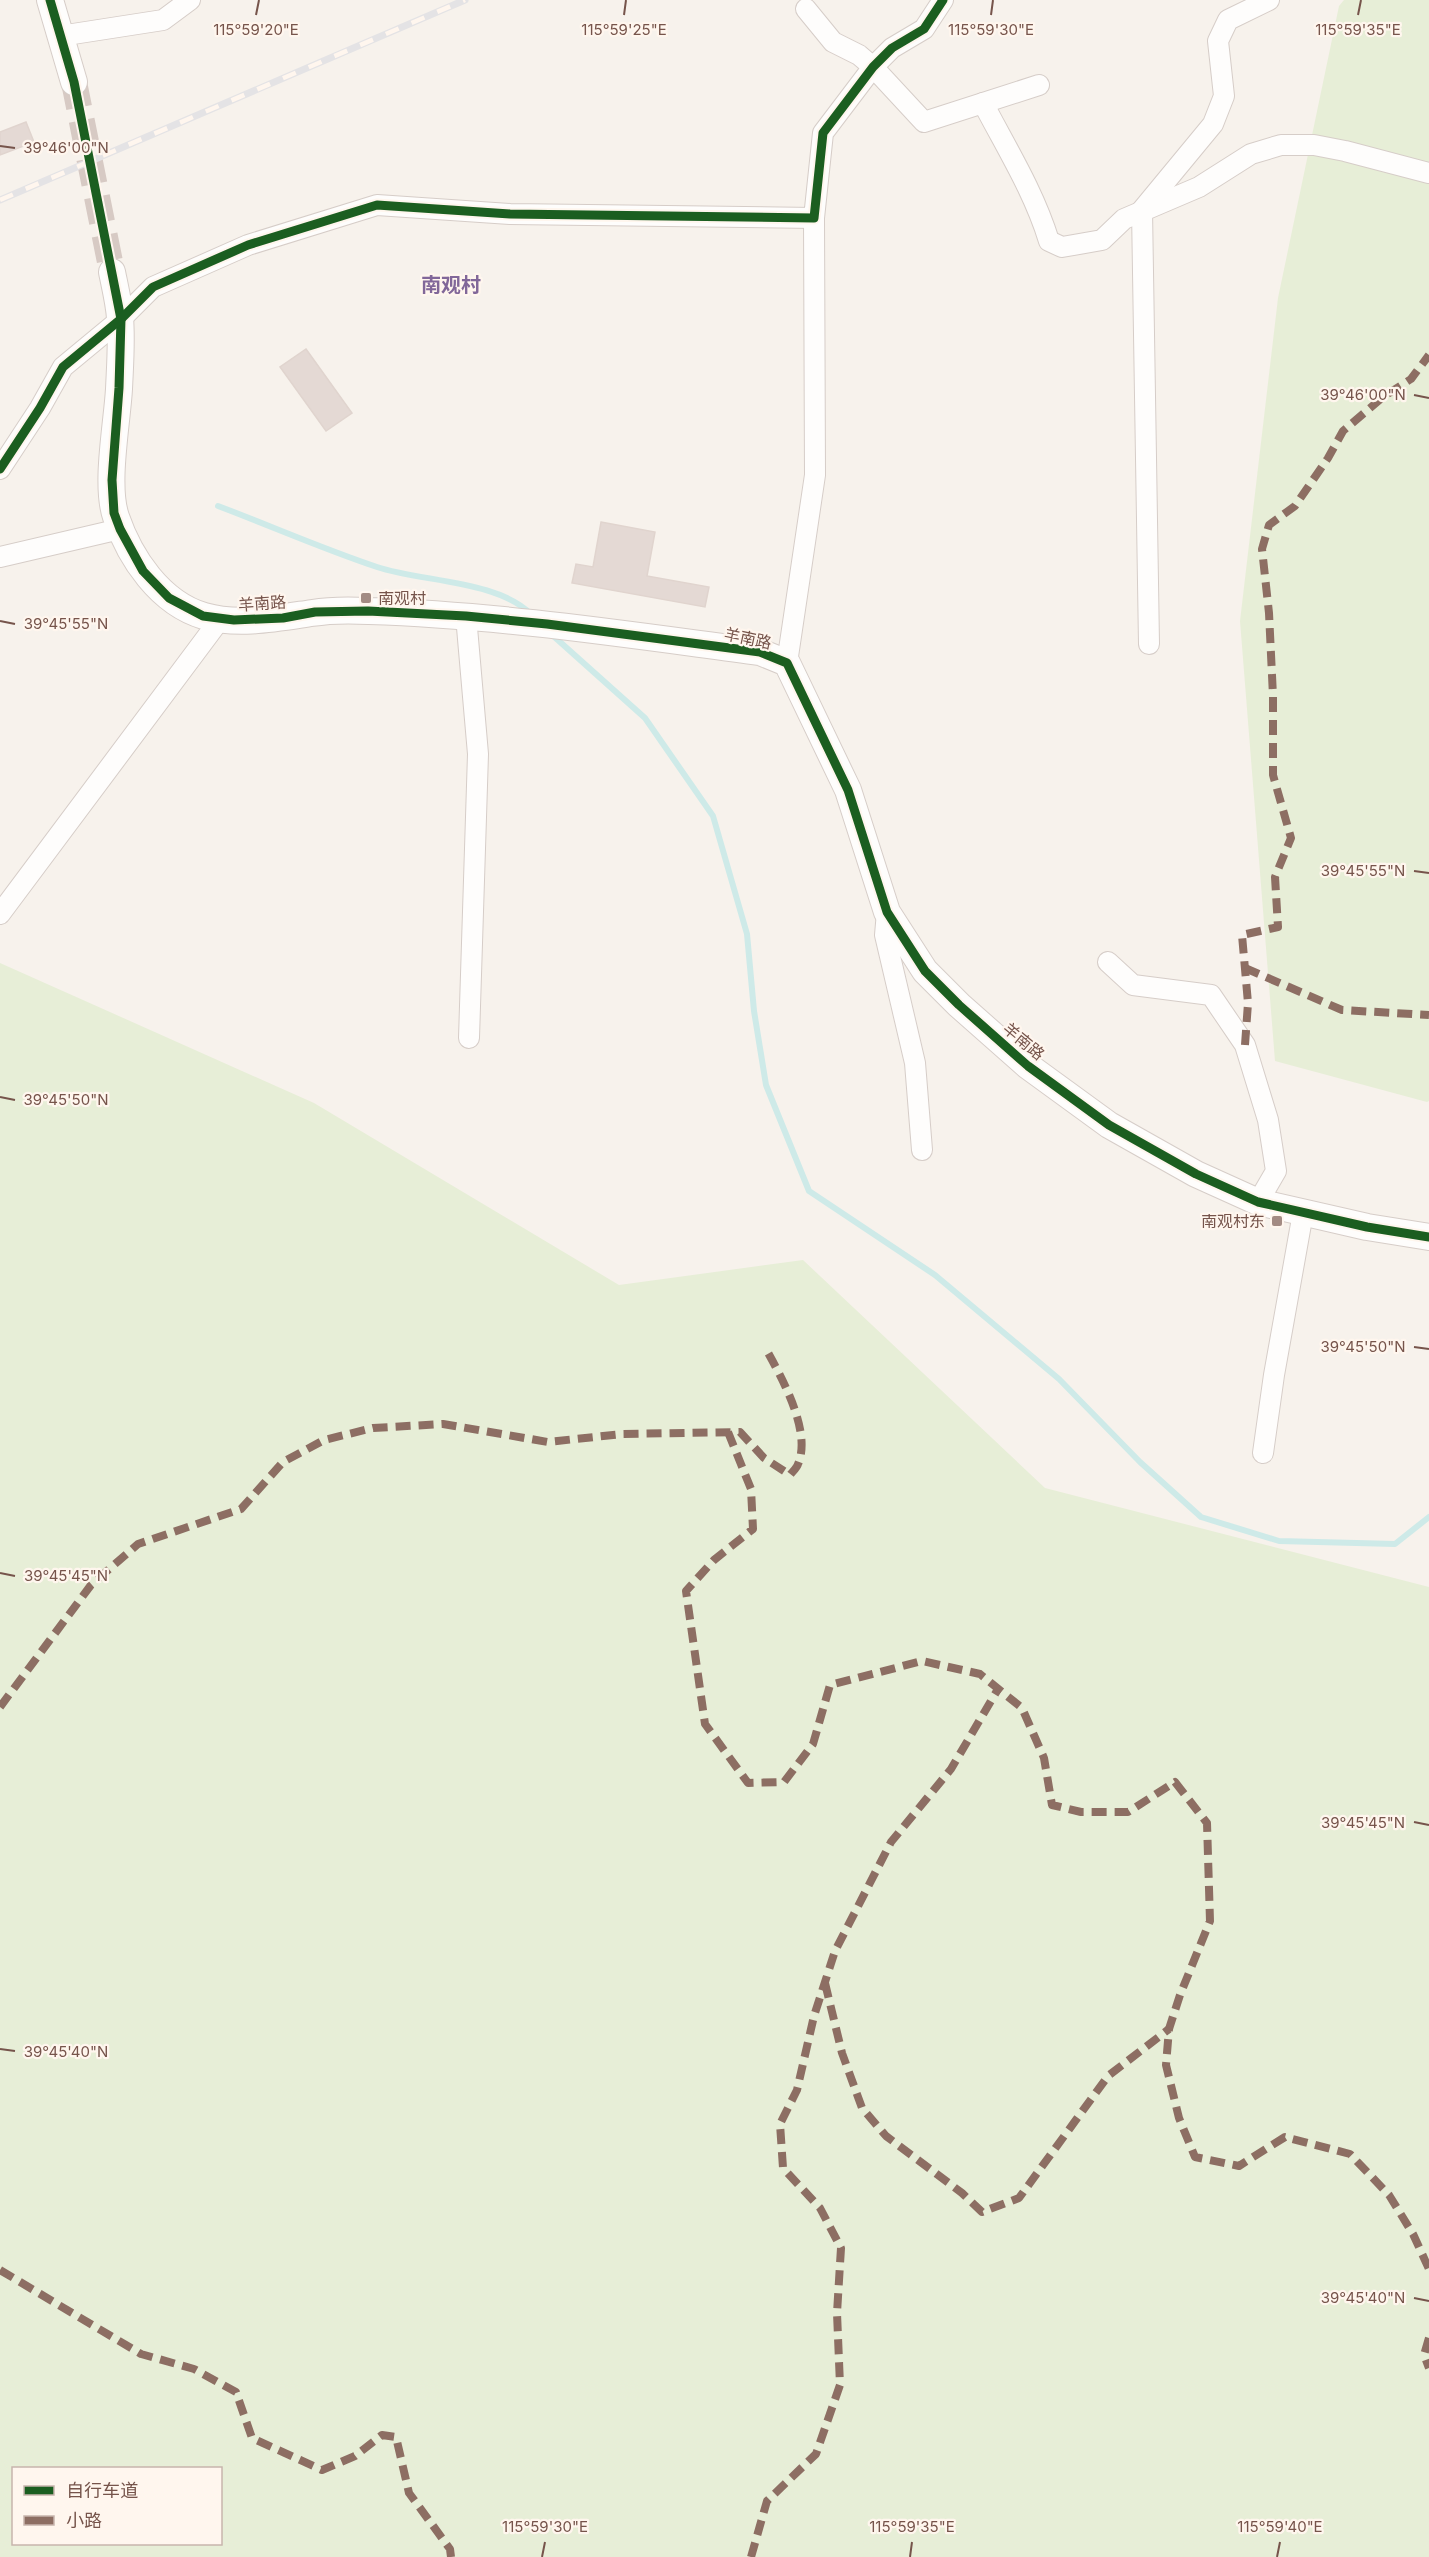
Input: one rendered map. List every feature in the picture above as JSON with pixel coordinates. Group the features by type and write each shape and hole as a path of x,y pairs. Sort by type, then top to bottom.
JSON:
{"street":[{"path":"50,0 74,82"},
{"path":"60,36 163,20 190,0"},
{"path":"787,663 815,475 814,218 823,133 873,67 892,48 924,29 944,0"},
{"path":"1149,644 1142,210 1213,124 1224,96 1218,41 1228,20 1269,0"},
{"path":"806,9 833,42 860,55 924,122 1039,85"},
{"path":"983,103 1027,183 1040,211 1049,241 1062,247 1102,240 1124,219 1199,187 1251,154 1281,145 1314,145 1429,173"},
{"path":"0,469 40,408 63,367 120,319 153,287 248,245 377,205 510,214 814,218"},
{"name":"羊南路","path":"112,272 120,319 119,388 112,480 114,513 143,571 169,598 203,616 234,621 283,618 315,612 368,611 466,616 547,624 760,652 787,663 848,790 887,912 925,971 959,1005 1028,1066 1109,1125 1196,1174 1258,1202 1429,1237"},
{"path":"0,557 120,529"},
{"path":"466,616 478,754 469,1038"},
{"path":"0,914 220,618"},
{"path":"887,912 885,935 915,1063 922,1150"},
{"path":"1108,962 1132,985 1211,995 1245,1045 1268,1120 1276,1171 1258,1202"},
{"path":"1263,1453 1274,1375 1303,1213"}],"green space":[{"path":"1344,0 1429,0 1429,1101 1427,1102 1275,1061 1240,621 1278,298 1339,6"},
{"path":"0,963 314,1103 619,1285 803,1260 1045,1488 1429,1587 1429,2557 0,2557"}],"building":[{"path":"26,122 34,142 0,155 0,132"},
{"path":"306,349 352,413 326,431 280,367"},
{"path":"601,522 655,532 647,576 709,587 705,607 572,583 576,564 593,567"}],"waterway":[{"path":"218,506 377,567 480,588 500,595 532,615"},
{"path":"550,633 645,718 713,816 747,934 754,1011 766,1085 809,1191 935,1275 1059,1379 1140,1462 1201,1517 1279,1541 1395,1544 1429,1517"}],"tunnel":[{"path":"74,82 112,272"}],"railway":[{"path":"0,200 465,0"}],"marked path":[{"path":"1245,1045 1248,1003 1242,935 1278,927 1275,877 1291,838 1273,775 1273,696 1269,613 1262,549 1269,525 1295,506 1328,458 1343,431 1383,397 1411,379 1429,355"},
{"path":"1245,968 1342,1010 1429,1015"},
{"path":"0,1707 91,1585 138,1544 241,1509 283,1462 324,1440 373,1428 443,1424 548,1442 622,1434 740,1432 764,1458 790,1475 797,1465 801,1451 798,1421 787,1390 766,1349"},
{"path":"728,1432 751,1489 753,1529 714,1560 686,1591 705,1724 748,1783 784,1782 813,1744 830,1685 922,1661 980,1674 1022,1708 1044,1758 1052,1805 1081,1812 1128,1812 1175,1782 1207,1823 1210,1921 1169,2029 1166,2065 1179,2118 1195,2157 1239,2166 1285,2137 1350,2154 1389,2195 1413,2234 1429,2269"},
{"path":"751,2557 767,2501 816,2454 840,2385 837,2313 841,2248 820,2208 783,2168 780,2124 797,2090 814,2016 835,1951 891,1842 951,1769 998,1689"},
{"path":"825,1983 842,2053 862,2108 886,2136 962,2193 982,2212 1019,2198 1108,2076 1169,2029"},
{"path":"0,2270 141,2354 194,2369 236,2392 252,2438 322,2470 355,2456 382,2435 396,2437 409,2493 450,2549 451,2557"},
{"path":"1429,2338 1424,2355 1429,2368"}],"cycle path":[{"path":"50,0 74,82 121,319 119,388 112,480 114,513 143,571 169,598 203,616 234,620 283,618 315,612 368,611 466,616 547,624 760,652 787,663 848,790 887,912 925,971 959,1005 1028,1066 1109,1125 1196,1174 1258,1202 1367,1227 1429,1237"},
{"path":"0,469 40,408 63,367 121,319 153,287 248,245 377,205 510,214 814,218 823,133 873,67 892,48 924,29 943,0"}],"place":[{"name":"南观村","path":"366,598"},
{"name":"南观村东","path":"1277,1221"}],"district":[{"name":"南观村","path":"451,285"}]}
